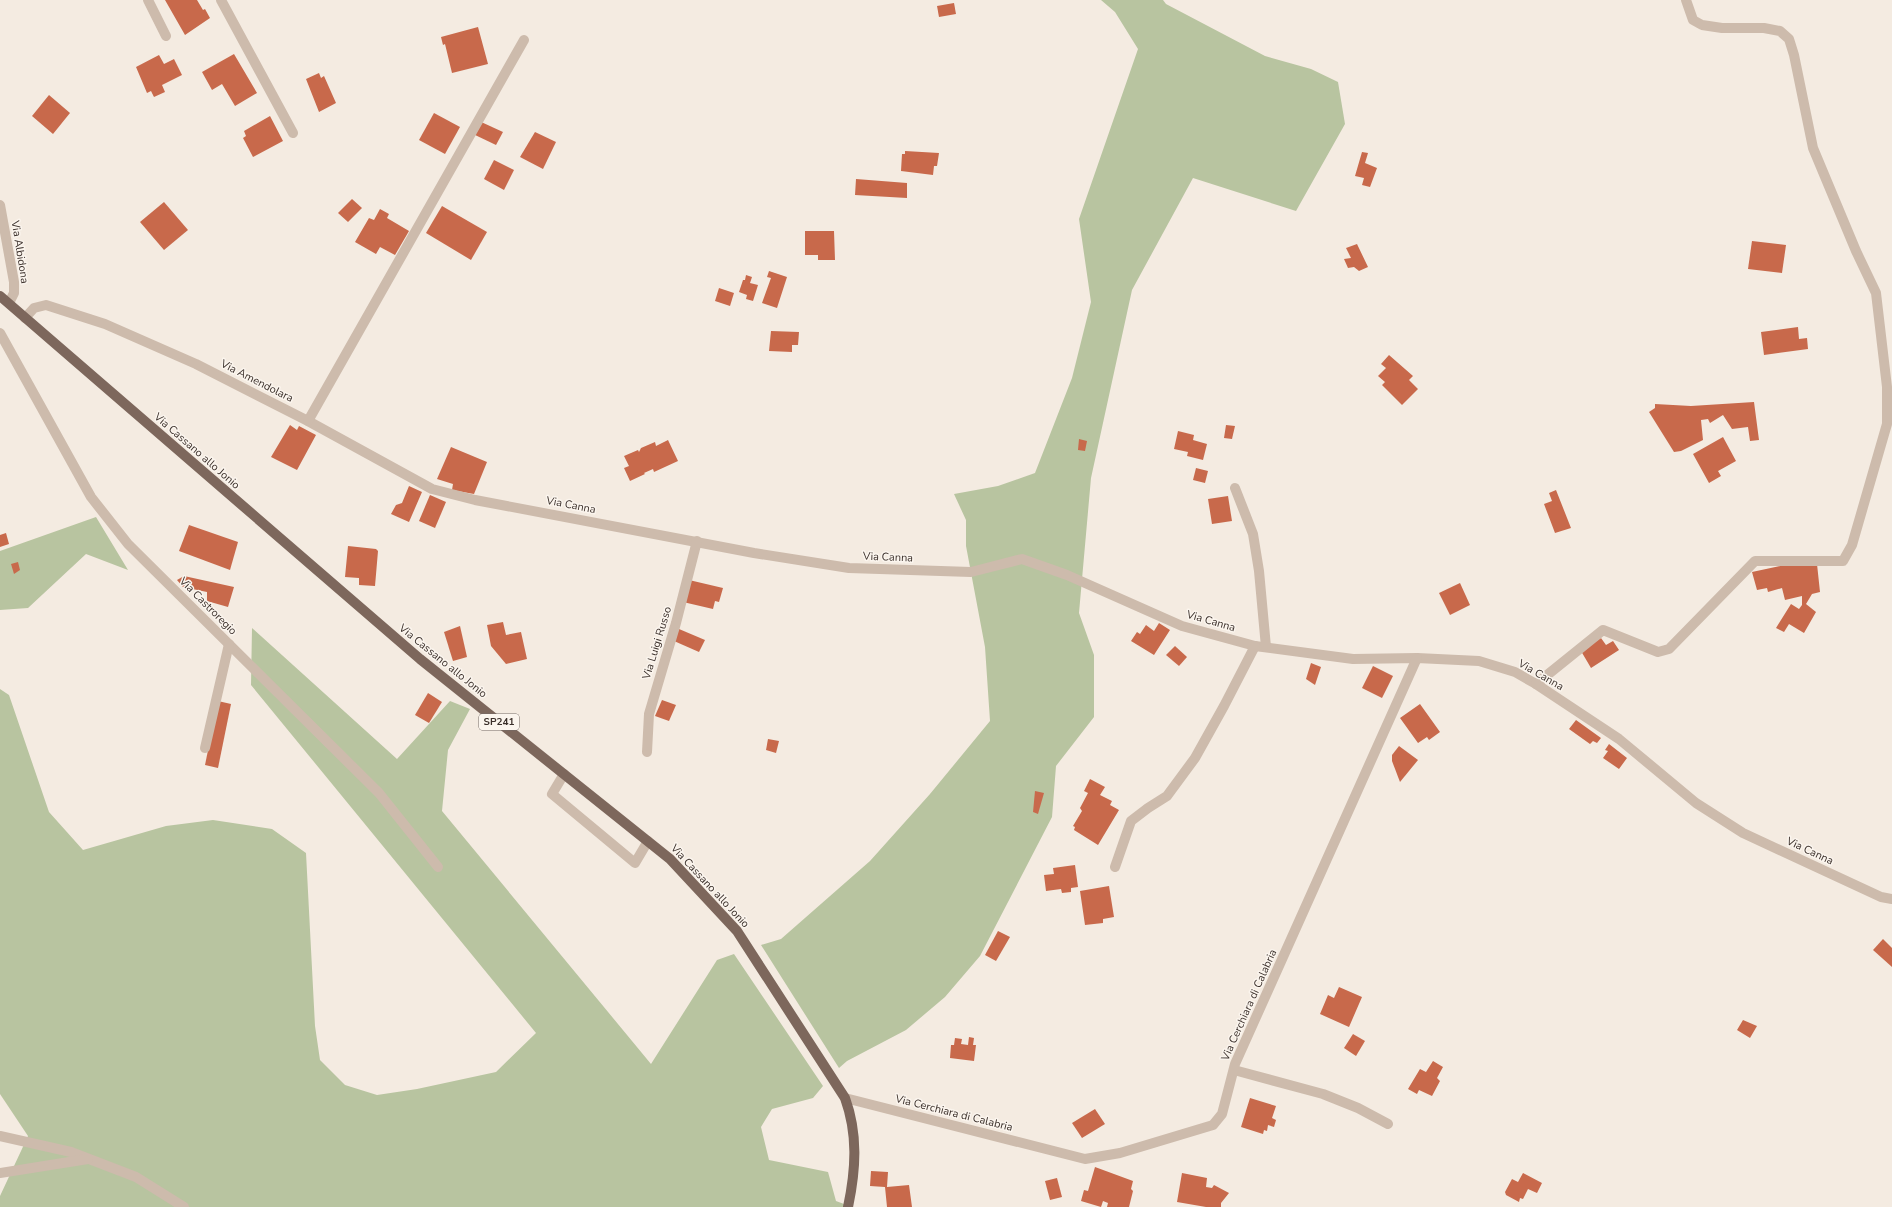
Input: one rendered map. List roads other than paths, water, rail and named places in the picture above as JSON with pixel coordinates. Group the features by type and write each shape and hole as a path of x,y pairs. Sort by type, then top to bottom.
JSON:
{"main road":[{"name":"SP241","path":"0,296 25,318"},
{"name":"Via Cassano allo Jonio","path":"25,318 420,659 670,859 737,931 844,1098 851,1114 856,1142 855,1173 849,1205"}],"street":[{"path":"148,0 166,36"},
{"path":"221,0 293,133"},
{"path":"1536,684 1603,630 1658,652 1669,649 1754,561 1843,561 1852,545 1887,424 1887,387 1876,293 1856,251 1814,148 1794,55 1788,39 1780,31 1764,28 1722,28 1702,25 1693,20 1686,0"},
{"path":"308,421 524,40"},
{"name":"Via Albidona","path":"0,205 14,282 14,293 9,303"},
{"name":"Via Amendolara","path":"25,318 34,308 46,305 105,324 196,364 308,421 432,489 475,500"},
{"name":"Via Castroregio","path":"0,333 91,497 128,544 379,793 438,867"},
{"path":"1235,488 1253,534 1259,571 1266,647"},
{"name":"Via Canna","path":"475,500 754,553 849,568 971,572 1022,559 1067,575 1182,626 1254,646 1353,659 1417,658 1479,661 1515,672 1536,684 1619,739 1696,802 1743,833 1881,897 1892,899"},
{"name":"Via Luigi Russo","path":"647,752 649,714 676,623 697,541"},
{"path":"205,748 229,644"},
{"path":"1115,867 1132,821 1167,796 1195,758 1224,706 1254,646"},
{"name":"Via Cerchiara di Calabria","path":"844,1098 1085,1159 1120,1153 1213,1125 1222,1114 1234,1070 1417,658"},
{"path":"564,774 552,794 634,864 648,841"},
{"path":"1234,1070 1323,1094 1358,1108 1388,1124"},
{"path":"0,1136 71,1152 90,1159 136,1177 184,1207"},
{"path":"0,1173 90,1159"}]}
